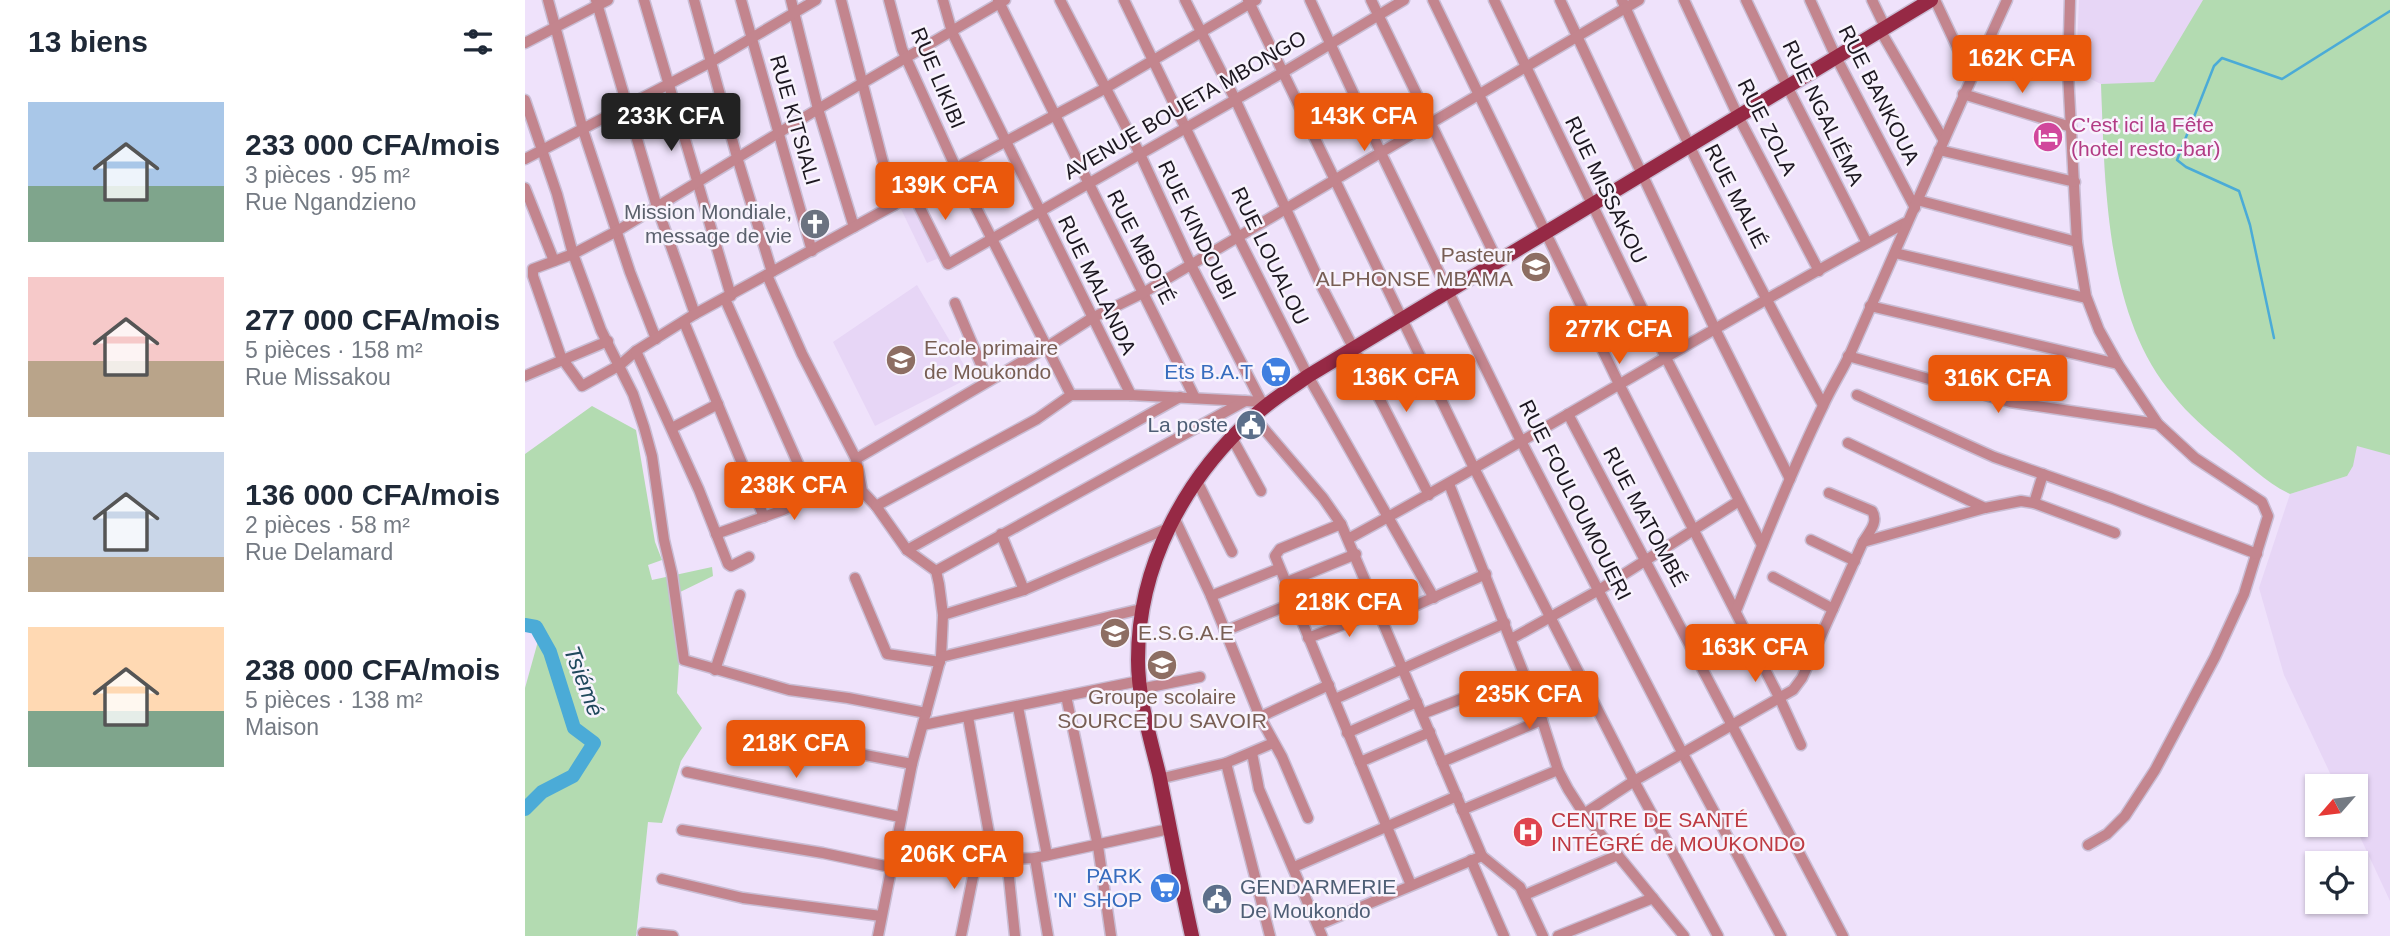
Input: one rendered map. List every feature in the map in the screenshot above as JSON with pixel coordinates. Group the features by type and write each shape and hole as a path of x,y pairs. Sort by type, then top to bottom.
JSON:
{"main road":[{"path":"1192,936 1139,685 1138,640 1141,609 1152,567 1170,523 1197,481 1266,402 1933,0"}],"street":[{"path":"548,0 583,130 630,272 656,339"},
{"path":"644,0 728,297 812,495"},
{"path":"694,0 769,274 802,354 856,459 862,491 907,550 936,571 943,615 941,659 912,764 878,936"},
{"name":"RUE KITSIALI","path":"741,0 812,251"},
{"path":"791,0 818,108 855,227"},
{"path":"525,159 711,62 816,0"},
{"path":"841,0 894,205"},
{"name":"RUE LIKIBI","path":"889,0 907,59 956,168 1071,395"},
{"name":"RUE MALANDA","path":"943,0 952,32 1131,395"},
{"name":"RUE KINDOUBI","path":"1061,0 1104,89 1140,154 1191,265 1266,402"},
{"name":"RUE LOUALOU","path":"1124,0 1308,376 1434,598"},
{"path":"1185,0 1235,99 1323,289 1429,495"},
{"name":"RUE FOULOUMOUERI","path":"1310,0 1521,441 1683,754 1781,936"},
{"path":"1371,0 1498,262"},
{"name":"AVENUE BOUETA MBONGO","path":"913,194 948,264 1404,0"},
{"path":"1433,0 1619,384 1736,611 1801,745"},
{"name":"RUE MISSAKOU","path":"1494,0 1665,356 1762,545"},
{"path":"1560,0 1641,175 1790,479"},
{"path":"856,459 1092,318 1143,293 1431,124 1576,37 1623,4 1639,0"},
{"name":"RUE ZOLA","path":"1684,0 1738,116 1819,271"},
{"name":"RUE NGALIÉMA","path":"1746,0 1867,243"},
{"name":"RUE BANKOUA","path":"1810,0 1836,57 1916,204"},
{"path":"1872,0 1882,29 1941,144 2075,182"},
{"path":"1933,0 1971,77"},
{"path":"1736,611 1790,479 1895,253 1905,223 1916,204 2007,0"},
{"path":"2070,0 2068,73 2077,242 2086,298 2099,330 2118,364 2158,424 2195,458 2262,502 2268,516 2244,594 2215,657 2155,770 2125,816 2107,834 2088,845"},
{"path":"1001,1 907,59 818,108 617,231 573,254 533,269 565,361 582,386 620,365 636,351 695,314 855,227 956,168 1104,89 1251,1 1333,180 1474,468 1634,782 1718,936"},
{"name":"RUE MBOTÉ","path":"1001,1 1087,184 1110,224 1195,398"},
{"path":"525,43 601,2 626,106 695,314"},
{"name":"RUE MALIÉ","path":"1623,4 1766,300 1823,405"},
{"path":"1987,44 2068,73"},
{"path":"1963,94 2071,127"},
{"path":"525,100 557,194 573,254 601,330 633,394 652,456 681,630 683,657 687,662 789,690 926,713"},
{"path":"525,188 554,261"},
{"path":"1916,204 2077,242"},
{"path":"1348,539 1449,484 1665,356 1905,223"},
{"path":"1895,253 2086,298"},
{"path":"955,303 988,381"},
{"path":"1870,306 2118,364"},
{"path":"684,322 764,517"},
{"path":"525,376 608,341"},
{"path":"636,351 672,428 729,566 749,557"},
{"path":"1848,356 2010,402 2158,424"},
{"path":"876,506 1037,419 1071,395 1131,395 1266,402"},
{"path":"1857,395 1994,457 2257,554"},
{"path":"907,550 1180,397"},
{"path":"936,571 1245,401"},
{"path":"672,428 718,404"},
{"name":"RUE MATOMBÉ","path":"1568,414 1843,936"},
{"path":"1253,416 1323,498 1341,524 1482,856 1514,880 1525,895 1542,936"},
{"path":"1233,438 1261,491"},
{"path":"1848,443 1985,508"},
{"path":"2034,503 2043,474"},
{"path":"716,534 764,517 859,475"},
{"path":"1197,481 1232,552"},
{"path":"1449,484 1542,720 1558,770 1584,814 1684,936"},
{"path":"1584,814 1634,782 1780,699 1799,684 1874,523 1875,515 1868,508 1829,493"},
{"path":"1511,639 1599,590 1739,501"},
{"path":"1863,542 1985,508 2021,501 2034,503 2115,533"},
{"path":"943,615 1024,590 1170,523 1211,596 1260,717 1282,757 1308,818"},
{"path":"1341,524 1280,549 1275,556 1278,569 1335,699 1411,885"},
{"path":"1001,534 1024,590"},
{"path":"1811,540 1855,562"},
{"path":"1285,583 1356,554"},
{"path":"1211,596 1278,569"},
{"path":"1308,638 1434,598 1486,574"},
{"path":"855,578 887,654 941,659 1141,609"},
{"path":"1773,578 1833,609"},
{"path":"715,670 740,596"},
{"path":"1225,631 1293,603"},
{"path":"1335,699 1505,623"},
{"path":"1422,714 1523,675"},
{"path":"923,725 1066,696 1200,677"},
{"path":"1260,717 1329,685"},
{"path":"1066,696 1098,846 1111,936"},
{"path":"1347,733 1417,702"},
{"path":"1018,707 1041,857 1048,936"},
{"path":"968,717 993,856"},
{"path":"1442,762 1542,720"},
{"path":"1360,762 1430,732"},
{"path":"802,743 912,764"},
{"path":"1160,779 1226,763 1273,743"},
{"path":"1252,753 1259,789 1320,931 1411,885 1482,856"},
{"path":"1226,763 1270,936"},
{"path":"1462,810 1558,770"},
{"path":"687,772 900,817"},
{"path":"1294,867 1457,796"},
{"path":"897,837 1007,859 1041,857 1169,829"},
{"path":"681,830 823,853 890,867"},
{"path":"961,936 978,852"},
{"path":"1525,895 1618,855"},
{"path":"1007,859 1015,936"},
{"path":"1471,860 1504,936"},
{"path":"662,879 743,898 881,916"},
{"path":"1558,936 1653,898"},
{"path":"643,933 673,936"}],"shaded area":[{"path":"2079,0 2390,0 2390,901 2360,837 2368,837 2368,774 2330,774 2284,675 2259,588 2290,494 2347,476 2128,308 2115,250 2105,180 2101,84 2076,72"},
{"path":"915,198 939,258 927,263 900,207"},
{"name":"Ecole primaire de Moukondo","path":"917,285 971,377 875,426 833,342"}],"green space":[{"path":"2203,0 2390,0 2390,455 2357,446 2353,466 2347,476 2290,494 2249,466 2198,422 2173,395 2151,363 2134,327 2121,288 2113,247 2104,163 2101,84 2154,82"},
{"path":"592,406 636,430 655,542 662,560 648,565 652,580 712,567 713,576 672,596 681,633 677,693 702,728 681,761 662,823 648,822 636,936 525,936 525,688 540,634 525,625 525,454"}],"waterway":[{"path":"2274,338 2250,225 2239,191 2186,167 2177,160 2214,66 2222,58 2282,79 2390,11"},
{"name":"Tsiémé","path":"525,625 536,627 550,652 574,728 594,743 573,776 542,792 525,809"}],"place":[{"name":"C'est ici la Fête (hotel resto-bar)","path":"2048,137"},
{"name":"Mission Mondiale, message de vie","path":"815,224"},
{"name":"Pasteur ALPHONSE MBAMA","path":"1536,267"},
{"name":"Ecole primaire de Moukondo","path":"901,360"},
{"name":"Ets B.A.T","path":"1276,372"},
{"name":"La poste","path":"1251,425"},
{"name":"E.S.G.A.E","path":"1115,633"},
{"name":"Groupe scolaire SOURCE DU SAVOIR","path":"1162,665"},
{"name":"CENTRE DE SANTÉ INTÉGRÉ de MOUKONDO","path":"1528,832"},
{"name":"PARK 'N' SHOP","path":"1165,888"},
{"name":"GENDARMERIE De Moukondo","path":"1217,899"}]}
